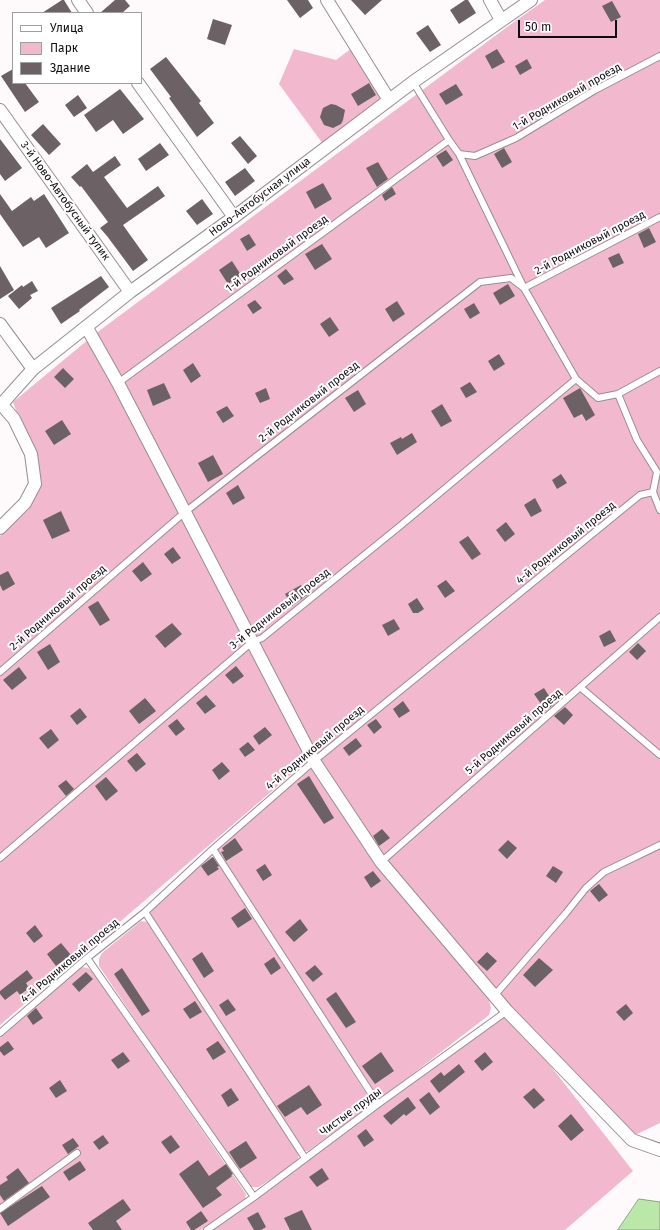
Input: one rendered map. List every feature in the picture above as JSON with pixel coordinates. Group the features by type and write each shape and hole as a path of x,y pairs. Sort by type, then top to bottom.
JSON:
{"street":[{"path":"78,0 86,12"},
{"path":"327,0 389,100"},
{"path":"490,0 501,20"},
{"name":"Ново-Автобусная улица","path":"1,405 33,369 87,328 130,292 413,82 531,0"},
{"path":"139,84 234,216"},
{"name":"3-й Ново-Автобусный тупик","path":"0,110 130,292"},
{"path":"0,324 33,369"},
{"path":"87,328 118,383 314,761 381,862 507,1011 632,1140 660,1150"},
{"path":"0,528 25,503 34,484 31,454 14,419 1,405"}],"lane":[{"name":"1-й Родниковый проезд","path":"459,154 475,156 516,138 595,90 660,56"},
{"path":"413,82 459,154 524,288 576,379 598,398 618,394 660,371"},
{"name":"1-й Родниковый проезд","path":"118,383 449,140"},
{"name":"2-й Родниковый проезд","path":"0,672 185,512 480,282 511,278 524,288 660,217"},
{"name":"3-й Родниковый проезд","path":"0,858 252,642 262,638 576,379"},
{"path":"618,394 637,440 657,472 653,492 660,510"},
{"name":"4-й Родниковый проезд","path":"0,1034 87,958 145,912 213,849 314,761 640,495 653,492"},
{"name":"5-й Родниковый проезд","path":"381,862 660,617"},
{"path":"580,687 660,755"},
{"path":"494,996 586,888 604,872 660,844"},
{"path":"213,849 378,1104"},
{"path":"145,912 305,1158"},
{"path":"87,958 254,1197"},
{"name":"Чистые пруды","path":"207,1230 507,1011"},
{"path":"0,1209 77,1153"}],"green space":[{"path":"545,0 660,0 660,1123 633,1136 508,1005 383,859 315,754 0,1025 0,536 29,509 42,483 13,402 95,334"},
{"path":"352,48 380,96 379,100 323,144 279,84 294,49 336,60"},
{"path":"312,768 378,865 489,1000 491,1008 489,1015 384,1096 376,1094 217,850 218,847"},
{"path":"210,856 215,858 371,1101 371,1105 308,1151 305,1151 150,914 152,910"},
{"path":"141,921 147,922 299,1154 298,1161 259,1187 250,1187 221,1147 99,966 99,959 102,953"},
{"path":"81,967 88,968 92,971 246,1194 245,1199 201,1230 0,1230 0,1038"},
{"path":"509,1013 633,1171 565,1230 207,1230"}],"shaded area":[{"path":"639,1199 660,1202 660,1230 618,1230"}],"building":[{"path":"64,0 71,12 44,12"},
{"path":"115,0 125,0 130,6 123,12 101,12"},
{"path":"287,0 308,0 313,8 300,18"},
{"path":"351,0 382,0 365,15"},
{"path":"465,0 468,0 476,13 459,24 450,10"},
{"path":"612,1 621,17 611,22 602,6"},
{"path":"213,19 232,25 225,45 207,39"},
{"path":"428,25 441,45 430,52 416,33"},
{"path":"497,49 505,62 492,69 485,56"},
{"path":"166,57 201,101 199,103 214,123 197,137 169,98 171,97 150,69"},
{"path":"527,59 532,68 520,75 515,66"},
{"path":"12,70 12,84 26,84 39,102 25,112 1,76"},
{"path":"369,83 376,95 358,106 351,94"},
{"path":"456,84 463,95 446,105 439,94"},
{"path":"120,89 144,119 123,134 113,120 96,132 84,115"},
{"path":"78,95 87,108 74,117 65,105"},
{"path":"331,104 345,110 341,124 333,128 324,125 320,117 323,108"},
{"path":"43,124 61,144 49,155 31,135"},
{"path":"240,136 257,156 248,164 231,143"},
{"path":"0,139 22,168 5,181 0,174"},
{"path":"160,143 169,155 146,171 138,159"},
{"path":"504,148 512,162 502,168 494,154"},
{"path":"446,150 453,160 443,167 436,156"},
{"path":"115,156 121,165 104,177 127,208 158,186 165,196 123,225 148,260 133,271 100,228 108,222 81,186 80,187 71,177 87,164 93,172"},
{"path":"378,162 388,179 377,187 366,168"},
{"path":"245,168 255,181 235,196 225,182"},
{"path":"323,183 332,199 315,209 306,192"},
{"path":"392,187 396,194 385,201 382,195"},
{"path":"0,194 12,211 31,197 34,201 44,194 69,233 46,248 39,237 23,247 0,214"},
{"path":"202,199 213,214 197,225 186,211"},
{"path":"649,228 656,242 644,248 638,234"},
{"path":"249,234 256,245 247,251 240,239"},
{"path":"322,244 332,259 315,270 305,254"},
{"path":"619,253 624,263 613,268 608,258"},
{"path":"232,261 241,275 228,284 219,270"},
{"path":"0,266 14,290 0,299"},
{"path":"286,269 294,279 284,285 277,276"},
{"path":"101,276 109,287 79,310 80,311 61,324 51,308"},
{"path":"32,281 38,291 30,295 32,298 19,309 8,296 22,285 23,287"},
{"path":"508,284 515,296 500,305 493,293"},
{"path":"255,300 262,308 253,314 247,305"},
{"path":"397,301 405,314 393,322 385,309"},
{"path":"474,303 480,313 470,319 464,309"},
{"path":"330,317 339,330 329,337 320,324"},
{"path":"499,354 505,364 494,371 488,361"},
{"path":"193,363 201,376 191,383 183,370"},
{"path":"63,368 74,379 65,388 54,377"},
{"path":"470,382 477,392 466,398 460,388"},
{"path":"164,383 171,398 153,406 147,390"},
{"path":"266,388 270,399 260,403 255,393"},
{"path":"580,388 595,415 586,421 582,414 574,418 563,398"},
{"path":"358,390 366,404 354,412 345,398"},
{"path":"442,404 452,421 441,427 431,411"},
{"path":"227,406 234,416 223,423 216,412"},
{"path":"62,420 71,434 54,445 45,431"},
{"path":"412,433 417,442 397,455 390,443 401,437 402,439"},
{"path":"213,455 223,474 208,482 198,463"},
{"path":"561,474 567,483 557,489 552,480"},
{"path":"238,485 245,498 233,505 226,493"},
{"path":"535,498 542,511 531,517 524,505"},
{"path":"61,511 70,531 52,539 43,520"},
{"path":"506,522 515,534 505,542 496,530"},
{"path":"468,536 481,554 472,560 459,542"},
{"path":"173,547 181,558 172,564 164,554"},
{"path":"143,562 152,574 141,582 132,571"},
{"path":"8,571 15,584 3,591 0,585 0,575"},
{"path":"446,580 455,591 445,598 437,586"},
{"path":"301,585 307,595 292,606 285,594"},
{"path":"417,598 424,609 418,613 413,613 408,604"},
{"path":"98,601 110,620 100,626 88,607"},
{"path":"394,619 400,629 388,636 382,625"},
{"path":"172,623 182,634 165,648 155,636"},
{"path":"610,630 616,641 604,647 599,636"},
{"path":"638,643 646,651 637,660 629,652"},
{"path":"50,644 60,662 48,670 37,652"},
{"path":"236,666 244,676 233,684 225,675"},
{"path":"19,667 27,678 12,690 3,680"},
{"path":"544,688 554,704 548,709 542,703 541,704 534,694"},
{"path":"206,695 216,706 205,714 196,703"},
{"path":"145,698 156,711 139,724 129,711"},
{"path":"403,701 410,711 399,718 393,709"},
{"path":"565,707 573,715 564,725 554,716"},
{"path":"80,708 87,717 77,725 70,716"},
{"path":"177,719 185,729 176,736 168,726"},
{"path":"376,719 382,727 374,734 367,725"},
{"path":"265,727 272,735 259,745 253,736"},
{"path":"51,729 59,740 48,749 39,738"},
{"path":"356,738 362,746 349,756 343,748"},
{"path":"248,742 255,750 245,757 239,749"},
{"path":"137,753 146,764 136,772 127,761"},
{"path":"222,762 230,771 219,780 212,770"},
{"path":"309,776 334,818 324,824 297,784"},
{"path":"106,777 118,791 106,801 95,786"},
{"path":"66,780 74,789 66,796 58,786"},
{"path":"382,829 390,838 379,846 373,836"},
{"path":"235,838 243,850 226,861 221,852 224,851 222,848"},
{"path":"508,840 517,848 507,859 498,850"},
{"path":"213,857 219,866 217,867 219,869 208,876 201,866"},
{"path":"265,864 272,875 263,881 256,870"},
{"path":"553,866 563,872 556,883 546,876"},
{"path":"373,871 381,881 371,888 364,877"},
{"path":"599,884 608,895 599,902 590,891"},
{"path":"245,908 252,919 238,928 231,918"},
{"path":"300,919 308,930 294,942 285,932"},
{"path":"35,925 43,936 34,943 26,933"},
{"path":"61,943 71,955 56,966 47,954"},
{"path":"202,952 214,971 204,978 192,959"},
{"path":"487,952 497,961 487,971 477,962"},
{"path":"274,957 281,968 271,975 264,964"},
{"path":"539,958 553,970 535,987 523,975"},
{"path":"315,965 323,974 313,982 305,973"},
{"path":"122,968 150,1011 142,1016 114,974"},
{"path":"27,970 33,978 26,983 29,988 20,995 17,991 5,1000 0,994 0,991"},
{"path":"86,972 93,979 79,992 72,984"},
{"path":"336,992 356,1022 346,1028 326,999"},
{"path":"228,999 236,1010 226,1016 219,1005"},
{"path":"195,1001 202,1012 190,1019 183,1009"},
{"path":"626,1004 633,1013 624,1021 616,1012"},
{"path":"36,1008 43,1018 33,1025 27,1016"},
{"path":"8,1041 14,1049 4,1056 0,1051 0,1047"},
{"path":"218,1041 226,1052 213,1060 206,1049"},
{"path":"123,1052 130,1061 118,1069 111,1060"},
{"path":"381,1052 394,1071 375,1084 362,1066"},
{"path":"485,1052 493,1062 482,1071 474,1061"},
{"path":"459,1064 465,1072 439,1093 430,1081 441,1072 444,1076"},
{"path":"60,1080 67,1091 56,1098 49,1088"},
{"path":"309,1085 322,1105 307,1115 301,1107 285,1117 277,1106"},
{"path":"231,1088 239,1100 228,1107 221,1095"},
{"path":"534,1088 545,1100 534,1109 523,1097"},
{"path":"429,1092 440,1107 430,1115 419,1100"},
{"path":"408,1097 416,1108 406,1116 404,1114 391,1125 383,1116"},
{"path":"571,1114 584,1130 571,1141 558,1126"},
{"path":"366,1129 374,1140 364,1147 357,1136"},
{"path":"103,1135 109,1143 99,1150 93,1142"},
{"path":"171,1135 180,1147 170,1154 161,1142"},
{"path":"73,1138 79,1146 68,1154 62,1145"},
{"path":"246,1141 257,1158 240,1169 229,1152"},
{"path":"198,1160 209,1176 226,1164 233,1174 216,1188 222,1195 203,1208 179,1174"},
{"path":"80,1161 86,1170 69,1181 63,1172"},
{"path":"18,1168 29,1183 4,1201 0,1195 0,1185 8,1180 6,1177"},
{"path":"322,1168 329,1179 317,1187 309,1177"},
{"path":"42,1186 50,1197 8,1226 0,1213"},
{"path":"123,1199 131,1210 116,1221 122,1230 93,1230 88,1223"},
{"path":"302,1210 312,1230 290,1230 284,1218"},
{"path":"201,1211 208,1221 194,1230 191,1230 186,1222"},
{"path":"258,1212 266,1227 261,1230 254,1230 247,1218"}]}
